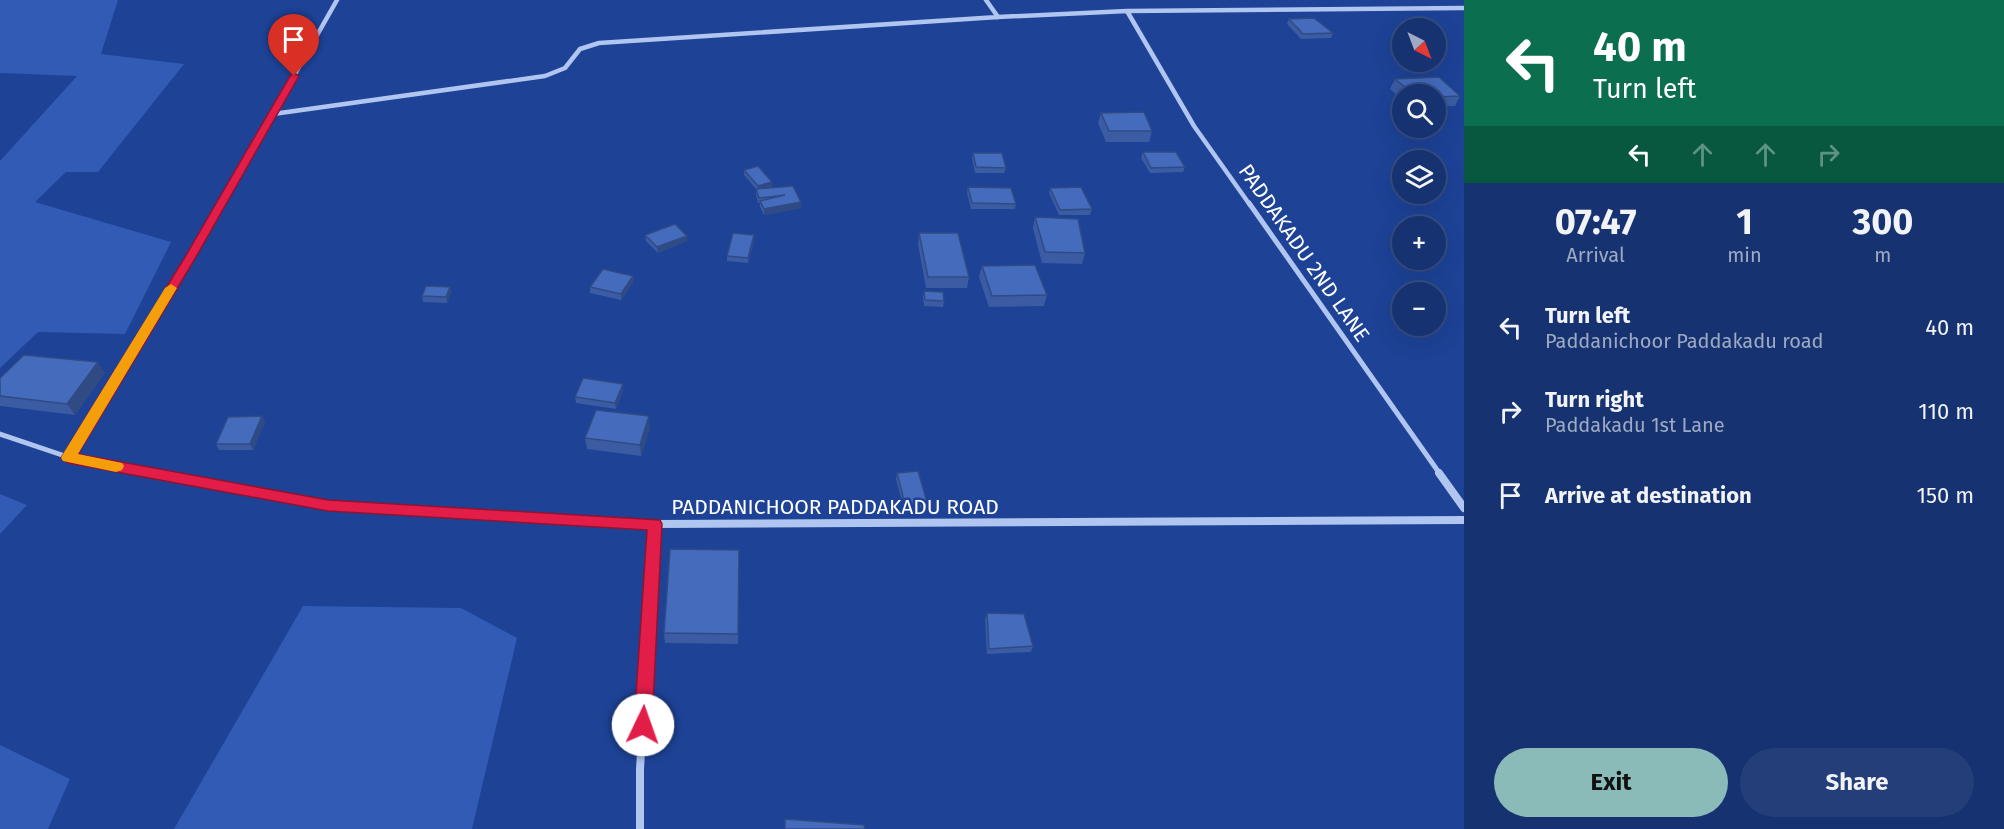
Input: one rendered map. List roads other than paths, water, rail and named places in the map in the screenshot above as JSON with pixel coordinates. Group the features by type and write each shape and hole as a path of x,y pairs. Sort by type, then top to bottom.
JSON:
{"street":[{"path":"68,458 190,257 337,0"},
{"path":"987,0 998,17"},
{"path":"273,114 545,76 565,68 580,49 599,43 998,17 1127,11 1464,8"},
{"name":"PADDAKADU 2ND LANE","path":"1127,11 1194,126 1464,508"},
{"name":"PADDANICHOOR PADDAKADU ROAD","path":"0,434 68,458 328,506 654,524 1464,520"},
{"path":"640,829 640,769 654,524"}]}
